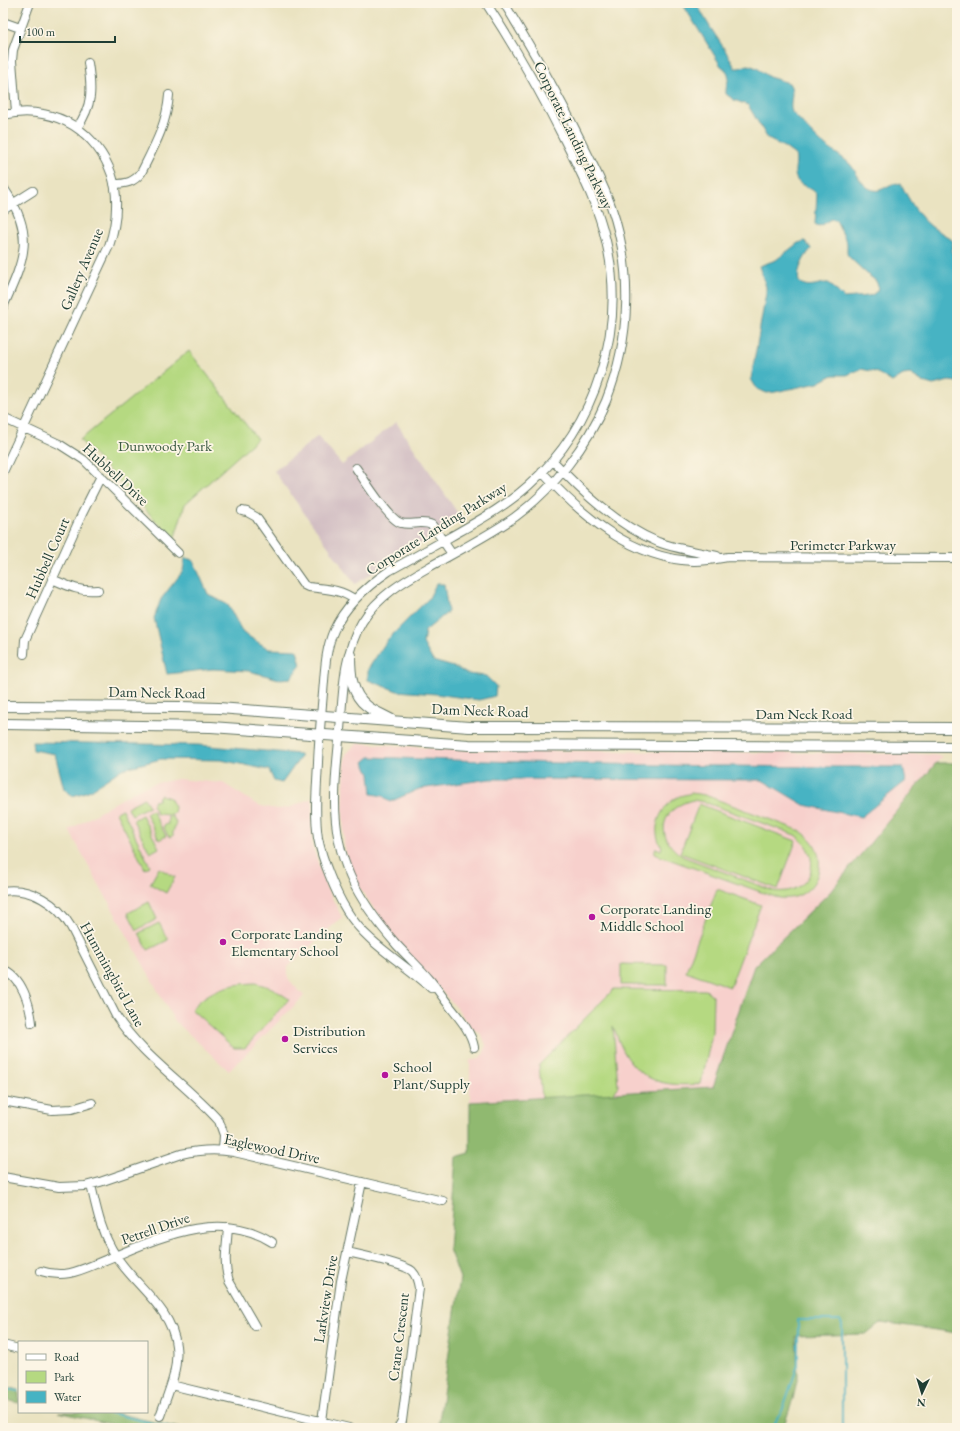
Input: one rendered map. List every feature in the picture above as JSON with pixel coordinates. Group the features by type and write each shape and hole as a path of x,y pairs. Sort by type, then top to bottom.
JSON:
{"main road":[{"path":"350,655 351,680 358,696 366,706 393,721"},
{"name":"Dam Neck Road","path":"3,706 180,707 469,727 957,728"},
{"path":"3,724 177,726 469,745 957,747"}],"street":[{"path":"16,112 12,60 14,43 30,3"},
{"name":"Corporate Landing Parkway","path":"445,1001 366,934 347,912 321,849 316,823 321,716 326,665 330,644 334,630 354,600 365,589 389,571 488,515 515,497 552,461 572,435 582,418 599,379 609,343 611,325 612,282 606,242 594,201 520,56 486,3"},
{"name":"Corporate Landing Parkway","path":"474,1047 473,1040 466,1027 430,980 394,941 369,910 355,887 342,857 336,820 335,800 344,682 356,633 361,623 382,598 393,589 493,531 529,506 552,484 563,472 596,422 617,370 625,330 627,290 622,246 610,203 576,129 525,37 504,3"},
{"path":"3,22 20,28"},
{"path":"76,128 82,120 90,100 92,84 88,63"},
{"path":"541,95 554,88"},
{"path":"114,184 129,183 141,173 163,126 168,107 169,95"},
{"name":"Gallery Avenue","path":"3,115 16,112 33,112 55,117 76,128 90,139 103,156 111,172 116,197 115,220 108,246 3,472"},
{"path":"3,187 14,203 19,216 22,229 23,254 19,271 3,306"},
{"path":"3,210 33,190"},
{"name":"Hubbell Drive","path":"3,418 71,450 84,460 178,554"},
{"name":"Perimeter Parkway","path":"552,461 606,510 630,528 645,536 681,549 728,558"},
{"path":"356,468 392,518 406,524 421,522 430,524 452,554"},
{"name":"Perimeter Parkway","path":"542,472 552,484 594,522 608,532 629,543 660,555 695,561 728,558 957,558"},
{"name":"Hubbell Court","path":"24,654 26,640 52,579 101,476"},
{"path":"242,511 256,517 304,585 308,587 335,590 348,595 354,600"},
{"path":"52,579 74,589 98,590"},
{"name":"Hummingbird Lane","path":"3,891 17,891 33,894 49,902 63,915 71,926 116,1016 145,1052 219,1121 224,1135 223,1150"},
{"path":"3,970 9,972 18,980 30,1008 32,1023"},
{"path":"3,1101 52,1110 72,1109 92,1103"},
{"name":"Eaglewood Drive","path":"3,1177 71,1188 91,1185 181,1154 204,1150 223,1150 443,1200"},
{"name":"Larkview Drive","path":"322,1422 339,1296 362,1182"},
{"path":"91,1185 102,1231 116,1256 162,1310 175,1339 177,1356 176,1367 160,1416"},
{"name":"Petrell Drive","path":"41,1271 49,1274 66,1275 166,1237 193,1229 208,1227 228,1227 253,1232 272,1242"},
{"path":"228,1227 227,1274 229,1281 255,1326"},
{"name":"Crane Crescent","path":"347,1252 404,1266 412,1272 418,1282 419,1288 414,1335 402,1421 398,1428"},
{"path":"3,1345 18,1349"},
{"path":"170,1385 349,1428"}],"shaded area":[{"path":"396,422 461,518 355,584 274,471 318,436 342,465"},
{"name":"Corporate Landing Middle School","path":"360,743 457,750 921,754 942,756 830,892 754,966 713,1087 470,1102 470,1060 476,1060 481,1057 485,1051 486,1045 483,1038 480,1033 471,1028 457,1008 397,943 354,879 348,862 344,844 343,813 345,760 346,754 355,745"},
{"name":"Corporate Landing Elementary School","path":"178,779 223,783 256,804 277,809 288,808 312,798 312,845 326,887 342,917 288,967 288,979 304,996 229,1071 174,1020 69,830 140,788"}],"green space":[{"name":"Dunwoody Park","path":"189,351 257,439 185,504 174,540 80,440"},
{"path":"936,763 957,763 957,1333 881,1322 866,1334 796,1336 798,1376 793,1399 783,1428 438,1428 460,1278 449,1249 456,1157 470,1153 470,1102 713,1087 754,966 830,892"},
{"path":"691,793 705,795 805,834 814,844 819,859 819,868 813,884 800,895 788,898 778,898 654,854 656,848 661,850 662,847 658,840 657,834 658,820 661,813 670,802 679,796","holes":["693,800 704,802 795,835 804,844 810,854 812,864 810,873 805,881 798,887 787,891 774,891 684,857 674,850 668,842 665,833 664,825 667,817 673,810 682,804"]},
{"path":"161,795 170,798 175,807 174,813 169,815 157,814 152,805"},
{"path":"144,798 149,806 132,815 127,807"},
{"path":"699,804 796,841 778,889 680,853"},
{"path":"122,809 150,866 145,869 116,812"},
{"path":"152,810 166,836 159,840 146,813"},
{"path":"142,815 159,848 150,853 133,820"},
{"path":"168,817 173,817 176,823 173,836 171,837 168,836 164,828 164,825 168,824"},
{"path":"159,868 175,877 166,893 150,884"},
{"path":"717,889 761,905 730,987 686,971"},
{"path":"149,902 157,919 137,930 128,913"},
{"path":"159,923 168,940 148,950 139,933"},
{"path":"621,964 667,965 667,985 621,985"},
{"path":"256,983 272,988 289,999 245,1048 234,1048 191,1009 205,997 220,989 229,986"},
{"path":"614,989 706,990 713,996 712,1034 701,1084 688,1085 664,1083 644,1075 635,1068 628,1058 620,1044 613,1026 618,1086 612,1094 542,1098 539,1065"},
{"path":"3,1386 18,1390 18,1403 3,1399"},
{"path":"63,1413 116,1413 179,1428 127,1428"}],"water":[{"path":"682,3 697,3 735,68 748,65 757,68 769,77 789,83 792,90 792,112 822,143 852,166 865,185 873,190 880,190 897,183 901,184 922,218 932,227 953,241 952,251 954,258 957,258 957,382 949,381 933,385 923,382 910,374 903,375 892,382 876,372 861,369 847,375 833,375 818,383 775,392 767,393 757,389 751,379 766,293 766,287 759,266 776,260 798,243 805,241 811,249 801,264 798,278 799,282 810,286 829,283 844,298 872,295 877,291 878,286 876,281 848,256 847,243 836,220 831,219 819,226 815,224 817,195 813,190 801,184 797,180 795,174 795,155 784,147 768,139 748,105 734,100 726,94 728,73 721,66"},
{"path":"185,558 193,560 208,594 228,605 243,633 269,649 297,650 301,665 291,678 279,679 249,671 213,669 167,674 154,618 161,599 183,571"},
{"path":"436,584 444,584 448,612 425,631 423,643 433,661 457,668 467,674 486,676 496,686 495,696 479,700 436,694 397,691 368,680 368,669 388,639 429,598"},
{"path":"32,742 198,745 300,754 300,758 282,783 274,781 269,770 221,760 161,759 122,769 91,790 73,796 64,789 55,754 33,750"},
{"path":"370,757 636,765 903,767 906,781 861,817 804,805 762,780 490,779 419,789 390,802 383,796 372,794 370,774 364,762"}],"waterway":[{"path":"773,1428 782,1411 798,1365 798,1320 840,1320 842,1324 842,1428"},
{"path":"3,1388 18,1391"},
{"path":"110,1413 173,1428"}],"place":[{"name":"Corporate Landing Middle School","path":"592,917"},
{"name":"Corporate Landing Elementary School","path":"223,942"},
{"name":"Distribution Services","path":"285,1039"},
{"name":"School Plant/Supply","path":"385,1075"}]}
